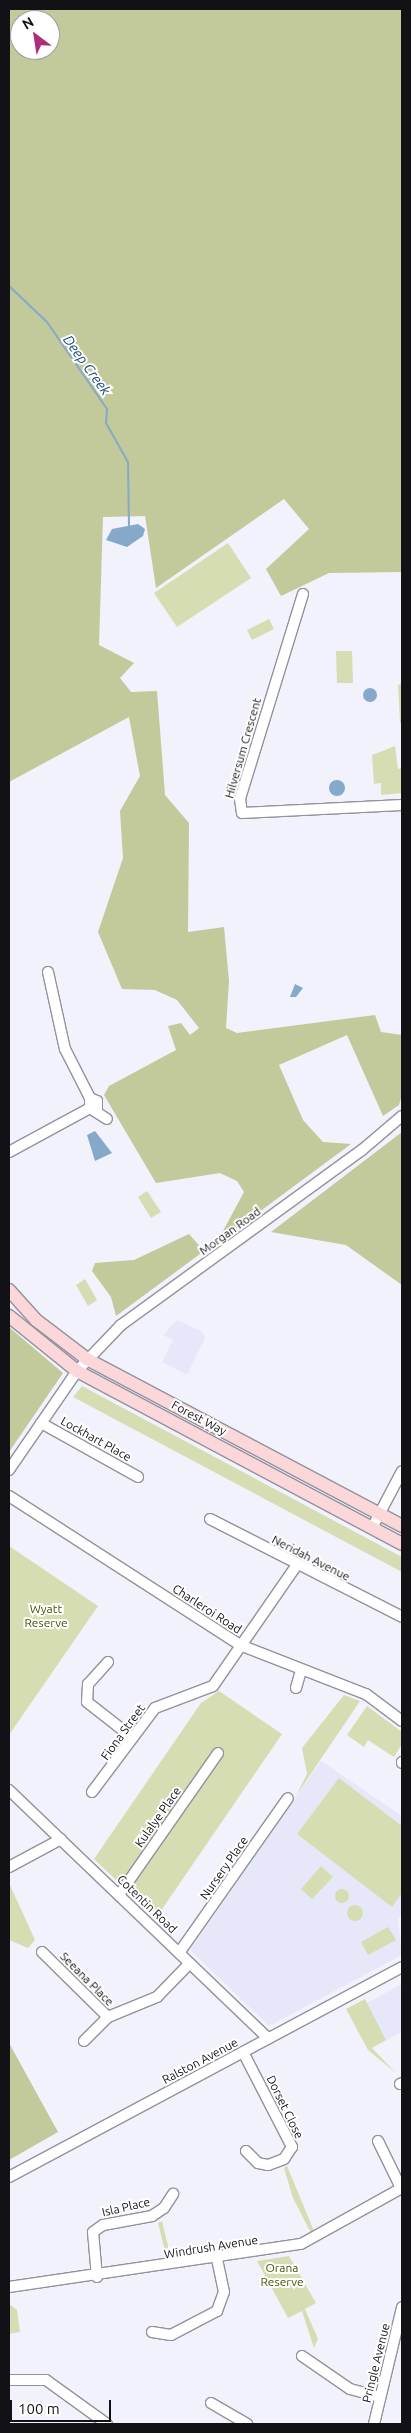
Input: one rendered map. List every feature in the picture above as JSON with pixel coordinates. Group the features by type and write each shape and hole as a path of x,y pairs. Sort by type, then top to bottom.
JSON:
{"main road":[{"name":"Forest Way","path":"9,1290 36,1320 87,1359 402,1526"},
{"name":"Forest Way","path":"9,1316 77,1371 402,1544"}],"street":[{"name":"Hilversum Crescent","path":"303,594 240,799 242,813 402,806"},
{"path":"48,972 65,1049 92,1105 107,1119"},
{"path":"9,1152 92,1105"},
{"name":"Morgan Road","path":"9,1470 77,1371 121,1325 362,1150 402,1116"},
{"name":"Lockhart Place","path":"41,1423 138,1477"},
{"path":"372,1528 402,1471"},
{"name":"Charleroi Road","path":"9,1496 240,1645 366,1694 402,1721"},
{"name":"Neridah Avenue","path":"210,1519 296,1566 402,1617"},
{"name":"Fiona Street","path":"92,1792 160,1704 209,1689 296,1566"},
{"path":"108,1662 88,1684 87,1702 133,1738"},
{"path":"296,1688 301,1670"},
{"name":"Kulalye Place","path":"119,1895 218,1753"},
{"name":"Cotentin Road","path":"9,1790 268,2038"},
{"name":"Nursery Place","path":"179,1953 288,1798"},
{"path":"9,1867 61,1839"},
{"name":"Seeana Place","path":"42,1952 108,2017 157,1997 190,1963"},
{"name":"Ralston Avenue","path":"9,2177 402,1968"},
{"path":"84,2041 108,2017"},
{"name":"Dorset Close","path":"243,2052 292,2147 284,2159 268,2165 258,2163 246,2151"},
{"path":"378,2141 402,2188"},
{"name":"Windrush Avenue","path":"9,2287 218,2260 308,2242 402,2188"},
{"name":"Isla Place","path":"97,2277 93,2232 103,2225 152,2216 164,2208 173,2194"},
{"path":"152,2332 171,2335 217,2312 224,2292 218,2260"},
{"name":"Pringle Avenue","path":"374,2424 380,2397 398,2342 402,2307"},
{"path":"302,2356 350,2389 380,2397"},
{"path":"9,2380 46,2380 107,2424"},
{"path":"211,2403 247,2424"}],"shaded area":[{"path":"177,1320 201,1331 205,1338 187,1375 162,1362 173,1340 163,1335"},
{"path":"321,1761 402,1816 402,1914 398,1919 402,1955 269,2026 190,1950"},
{"path":"402,1984 402,2032 386,2040 367,2003"}],"green space":[{"path":"9,9 402,9 402,572 329,573 281,596 266,569 309,529 284,499 156,588 145,516 103,517 99,645 134,663 120,678 131,692 157,691 165,795 189,823 188,932 224,927 229,981 226,1028 237,1033 375,1015 381,1032 402,1035 402,1095 399,1105 383,1116 347,1035 279,1065 303,1120 323,1142 351,1144 216,1244 244,1192 237,1181 220,1173 156,1183 104,1095 109,1086 176,1050 168,1026 181,1023 190,1035 199,1028 177,1000 155,990 122,989 98,932 123,858 120,811 140,776 129,717 9,782"},
{"path":"228,543 251,578 177,627 154,593"},
{"path":"269,619 274,629 252,640 247,630"},
{"path":"336,651 352,651 353,683 337,683"},
{"path":"402,684 402,723 400,723 398,685"},
{"path":"395,746 398,769 402,768 402,793 381,795 381,783 374,784 372,755"},
{"path":"402,1132 402,1285 346,1245 271,1232"},
{"path":"147,1191 161,1212 151,1218 138,1197"},
{"path":"189,1234 204,1251 116,1316 111,1297 92,1271 95,1263 134,1260"},
{"path":"85,1279 97,1300 88,1306 76,1285"},
{"path":"9,1327 63,1373 9,1452"},
{"path":"82,1386 402,1557 402,1572 73,1397"},
{"name":"Wyatt Reserve","path":"9,1546 98,1606 9,1735"},
{"path":"219,1691 282,1734 156,1918 94,1859 201,1703"},
{"path":"344,1695 360,1701 296,1796 307,1774 302,1748"},
{"path":"367,1706 402,1732 402,1744 394,1757 368,1740 364,1747 347,1735"},
{"path":"339,1778 402,1826 402,1893 392,1907 297,1834"},
{"path":"321,1866 333,1877 312,1899 301,1889"},
{"path":"9,1883 35,1940 28,1948 9,1940"},
{"path":"339,1889 345,1889 349,1896 345,1903 339,1903 335,1899 335,1893"},
{"path":"355,1905 361,1907 363,1913 361,1919 355,1921 349,1919 347,1913 349,1907"},
{"path":"388,1927 396,1940 368,1955 361,1942"},
{"path":"365,1999 386,2040 372,2048 396,2073 368,2050 346,2009"},
{"path":"9,2043 58,2132 9,2160"},
{"path":"287,2166 314,2231 311,2233 293,2198 284,2168"},
{"path":"162,2221 171,2258 167,2259 158,2223"},
{"name":"Orana Reserve","path":"289,2256 316,2303 305,2309 318,2339 314,2348 302,2311 288,2318 257,2261"},
{"path":"9,2304 17,2310 20,2332 9,2334"}],"water":[{"path":"138,524 145,529 143,536 127,547 106,540 112,529"},
{"path":"367,688 373,688 377,695 373,702 367,702 363,698 363,692"},
{"path":"334,780 340,780 345,785 343,794 334,796 329,791 329,785"},
{"path":"295,984 303,988 296,997 290,997"},
{"path":"95,1131 112,1153 95,1161 87,1135"}],"waterway":[{"name":"Deep Creek","path":"9,286 47,322 107,409 106,423 128,462 129,526"}]}
